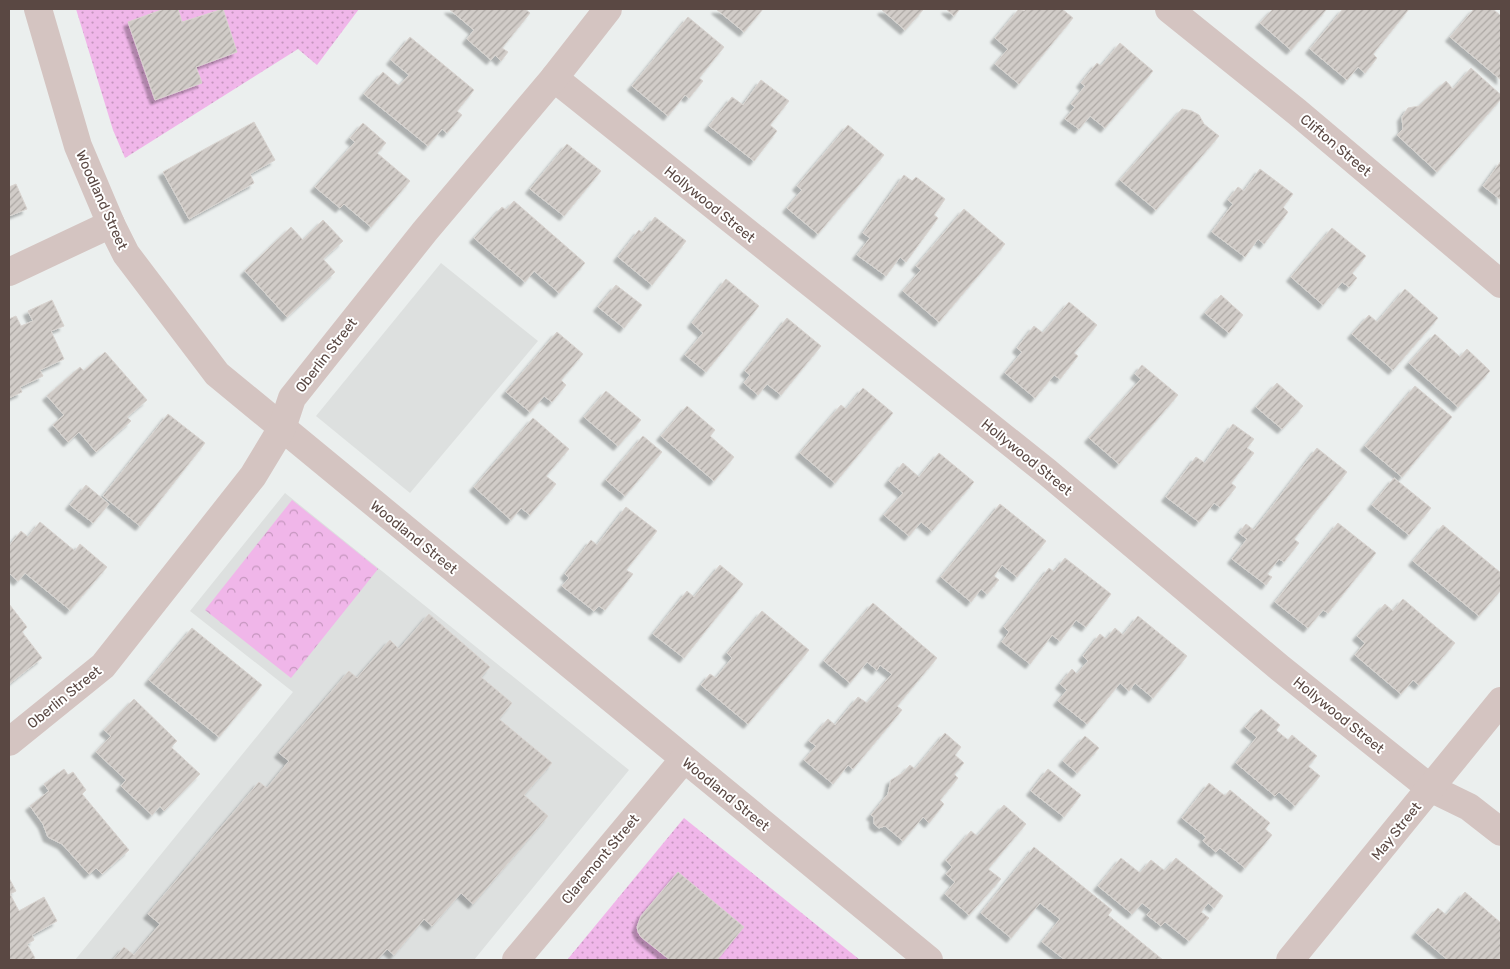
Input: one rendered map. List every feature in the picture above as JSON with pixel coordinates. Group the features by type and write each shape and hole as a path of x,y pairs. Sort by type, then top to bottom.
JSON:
{"street":[{"name":"Woodland Street","path":"38,9 78,146 111,224 126,254 217,374 929,960"},
{"name":"Oberlin Street","path":"9,742 103,666 254,476 282,428 292,398 425,230 554,78 608,9"},
{"name":"Clifton Street","path":"1169,9 1297,112 1501,284"},
{"name":"Hollywood Street","path":"554,78 1047,472 1280,668 1430,788 1469,807 1501,832"},
{"path":"9,272 111,224"},
{"name":"May Street","path":"1290,960 1501,701"},
{"name":"Claremont Street","path":"516,960 684,759"}],"shaded area":[{"path":"441,263 538,341 410,493 316,416"},
{"path":"285,493 629,770 474,960 75,960 293,692 190,611"}],"green space":[{"path":"76,9 359,9 317,65 298,49 125,158 113,130"},
{"path":"292,500 378,569 291,678 205,610"},
{"path":"684,818 860,960 567,960"}],"building":[{"path":"164,9 178,9 182,22 223,9 237,52 196,67 202,83 155,100 128,22"},
{"path":"449,9 525,9 530,13 502,48 508,52 501,61 495,55 491,60 467,39 474,30"},
{"path":"716,9 763,9 744,32"},
{"path":"946,9 960,9 954,16"},
{"path":"1019,9 1024,11 1026,9 1062,9 1073,18 1019,84 995,64 1008,49 995,38"},
{"path":"1273,9 1327,9 1291,50 1260,23"},
{"path":"1343,9 1409,9 1373,54 1377,58 1365,73 1358,67 1347,80 1310,49"},
{"path":"1474,9 1493,9 1501,16 1501,80 1450,37"},
{"path":"882,10 923,10 905,30"},
{"path":"688,17 724,47 699,78 703,81 689,98 685,95 668,116 632,86"},
{"path":"410,37 474,90 457,111 462,115 447,133 442,129 428,146 364,94 383,72 399,86 409,75 391,60"},
{"path":"1120,43 1153,71 1105,128 1090,116 1079,129 1065,119 1075,107 1071,104 1085,86 1081,83 1097,63 1101,66"},
{"path":"1471,68 1501,95 1501,99 1437,172 1397,135 1403,129 1402,117 1408,108 1419,106 1446,81 1453,89"},
{"path":"761,80 789,101 770,125 777,131 754,161 709,126 732,97 743,105"},
{"path":"1182,109 1199,115 1204,124 1219,136 1156,210 1120,180"},
{"path":"254,122 275,160 250,174 254,183 189,219 163,172"},
{"path":"363,123 386,143 377,153 410,181 371,227 344,204 340,208 315,187 355,142 350,138"},
{"path":"848,125 884,155 818,234 787,208 802,190 797,186"},
{"path":"567,144 601,171 564,216 530,189"},
{"path":"1501,161 1501,200 1483,186"},
{"path":"1260,169 1293,194 1283,207 1288,212 1264,244 1258,239 1245,257 1212,232 1233,204 1228,200 1238,187 1244,191"},
{"path":"904,175 912,181 916,177 945,199 934,215 938,218 906,262 900,257 886,276 857,255 870,238 863,233"},
{"path":"16,184 27,209 9,216 9,187"},
{"path":"514,201 585,263 559,293 534,271 525,282 474,238 502,207 506,210"},
{"path":"964,209 1005,244 939,322 903,291 921,270 916,266"},
{"path":"655,217 686,241 652,285 618,257 639,230 643,233"},
{"path":"323,220 343,241 323,259 335,272 287,317 245,271 291,227 303,240"},
{"path":"1332,228 1366,256 1352,273 1357,278 1349,287 1342,282 1323,305 1291,277"},
{"path":"726,279 759,306 706,372 685,355 703,333 692,323"},
{"path":"616,285 642,305 624,328 598,307"},
{"path":"1405,289 1438,318 1393,370 1352,334 1369,315 1377,322"},
{"path":"1221,295 1243,315 1229,333 1205,313"},
{"path":"52,300 64,326 51,331 64,359 40,370 43,376 20,387 22,392 9,398 9,319 16,316 21,326 33,321 28,311"},
{"path":"1069,302 1097,325 1074,353 1078,356 1060,379 1054,375 1035,398 1005,373 1022,352 1017,348 1034,326 1043,333"},
{"path":"787,318 821,346 781,395 767,384 758,395 744,383 750,375 745,371"},
{"path":"557,332 583,354 561,380 566,385 552,402 544,396 530,412 506,392"},
{"path":"1435,334 1460,357 1467,349 1490,371 1458,407 1409,363"},
{"path":"105,352 147,400 127,417 131,421 96,452 79,432 68,442 53,425 64,415 47,396 80,367 84,371"},
{"path":"1142,365 1178,395 1119,464 1089,438 1141,379 1135,374"},
{"path":"1277,383 1303,406 1282,429 1256,407"},
{"path":"1415,386 1452,417 1402,477 1365,446"},
{"path":"863,388 893,413 835,483 800,453 841,405 846,409"},
{"path":"606,391 641,420 618,446 584,417"},
{"path":"687,406 715,430 710,436 734,457 714,481 661,436"},
{"path":"168,414 205,443 140,526 103,496"},
{"path":"533,418 569,449 546,476 556,484 530,515 521,508 511,520 474,487"},
{"path":"1233,424 1254,439 1247,448 1254,453 1231,483 1236,487 1220,507 1214,503 1199,522 1166,497 1196,457 1205,463"},
{"path":"643,436 662,452 625,496 606,480"},
{"path":"1317,448 1347,472 1294,539 1299,543 1284,562 1279,559 1267,574 1272,577 1266,585 1232,559 1247,539 1239,533 1246,524 1254,530"},
{"path":"939,453 974,482 932,531 921,522 909,536 884,515 903,493 889,481 903,463 919,477"},
{"path":"1394,478 1431,508 1409,535 1372,505"},
{"path":"86,485 109,504 93,523 70,505"},
{"path":"1000,504 1046,541 1017,577 1002,565 994,576 999,580 987,594 981,589 971,602 941,577"},
{"path":"626,507 657,531 626,570 633,574 605,610 599,606 594,611 562,586 569,578 565,574 591,540 597,545"},
{"path":"40,522 75,551 80,544 107,567 70,610 25,573 18,581 9,573 9,546 21,531 28,537"},
{"path":"1338,523 1376,553 1328,613 1323,610 1308,628 1275,602"},
{"path":"1443,525 1501,573 1501,590 1479,616 1413,561"},
{"path":"1065,558 1111,594 1086,627 1076,620 1060,641 1052,635 1030,664 1002,642 1009,632 1004,627 1049,568 1054,572"},
{"path":"720,565 743,584 684,658 653,634 687,591 694,597"},
{"path":"1403,599 1455,643 1419,685 1413,680 1401,694 1355,655 1365,643 1357,636 1385,604 1393,611"},
{"path":"873,603 937,658 897,706 902,710 853,769 848,765 833,784 804,760 816,746 809,741 828,719 835,725 858,697 867,703 892,674 880,665 877,670 867,662 850,683 824,661"},
{"path":"9,604 27,627 22,632 42,658 9,684"},
{"path":"762,611 809,650 748,724 701,685 710,674 716,678 732,658 727,653"},
{"path":"429,614 490,667 481,677 512,703 499,719 552,763 524,795 548,816 473,904 461,893 432,926 424,919 394,955 387,949 377,960 113,960 124,947 134,955 160,924 148,914 259,782 267,788 289,761 279,753 349,671 357,678 390,640 399,649"},
{"path":"1138,616 1187,656 1153,698 1135,683 1129,691 1120,683 1087,724 1058,701 1067,690 1060,684 1072,669 1077,674 1088,661 1083,656 1100,634 1106,639 1115,628 1123,635"},
{"path":"192,628 262,685 219,737 149,680"},
{"path":"134,699 177,741 171,747 200,774 164,811 160,806 152,815 121,786 126,780 96,752 111,736 104,730"},
{"path":"1261,709 1280,725 1276,730 1288,740 1292,735 1317,756 1308,766 1320,776 1295,806 1279,792 1275,796 1236,763 1257,737 1245,727"},
{"path":"945,733 961,747 955,755 964,763 954,774 958,778 940,800 944,804 929,823 923,817 903,841 885,826 879,828 874,824 874,817 871,815 888,794 891,780 903,773 910,765 915,769"},
{"path":"1085,736 1099,748 1077,773 1063,761"},
{"path":"64,769 68,775 73,772 86,790 82,794 129,850 102,874 96,868 89,874 62,844 48,837 43,824 30,806 49,791 44,784"},
{"path":"1048,769 1081,795 1064,817 1031,791"},
{"path":"1209,783 1225,796 1230,790 1270,823 1265,829 1272,835 1245,868 1220,848 1216,852 1203,841 1206,837 1182,818"},
{"path":"1004,805 1026,824 988,869 1001,879 969,915 945,894 955,882 946,874 952,867 946,860 971,831 977,836"},
{"path":"1034,847 1112,910 1108,915 1163,960 1065,960 1042,942 1060,919 1040,903 1011,938 981,913"},
{"path":"1121,858 1140,873 1151,860 1165,871 1176,858 1223,896 1214,908 1208,903 1201,912 1209,918 1189,941 1165,922 1161,926 1147,915 1151,910 1142,903 1132,914 1098,886"},
{"path":"678,872 744,927 717,960 670,960 641,937 638,932 637,927 641,916"},
{"path":"9,878 16,891 10,894 19,911 44,897 57,921 32,935 34,940 27,944 35,958 30,960 9,960"},
{"path":"1465,892 1501,923 1501,960 1448,960 1416,933 1438,908 1446,915"}]}
